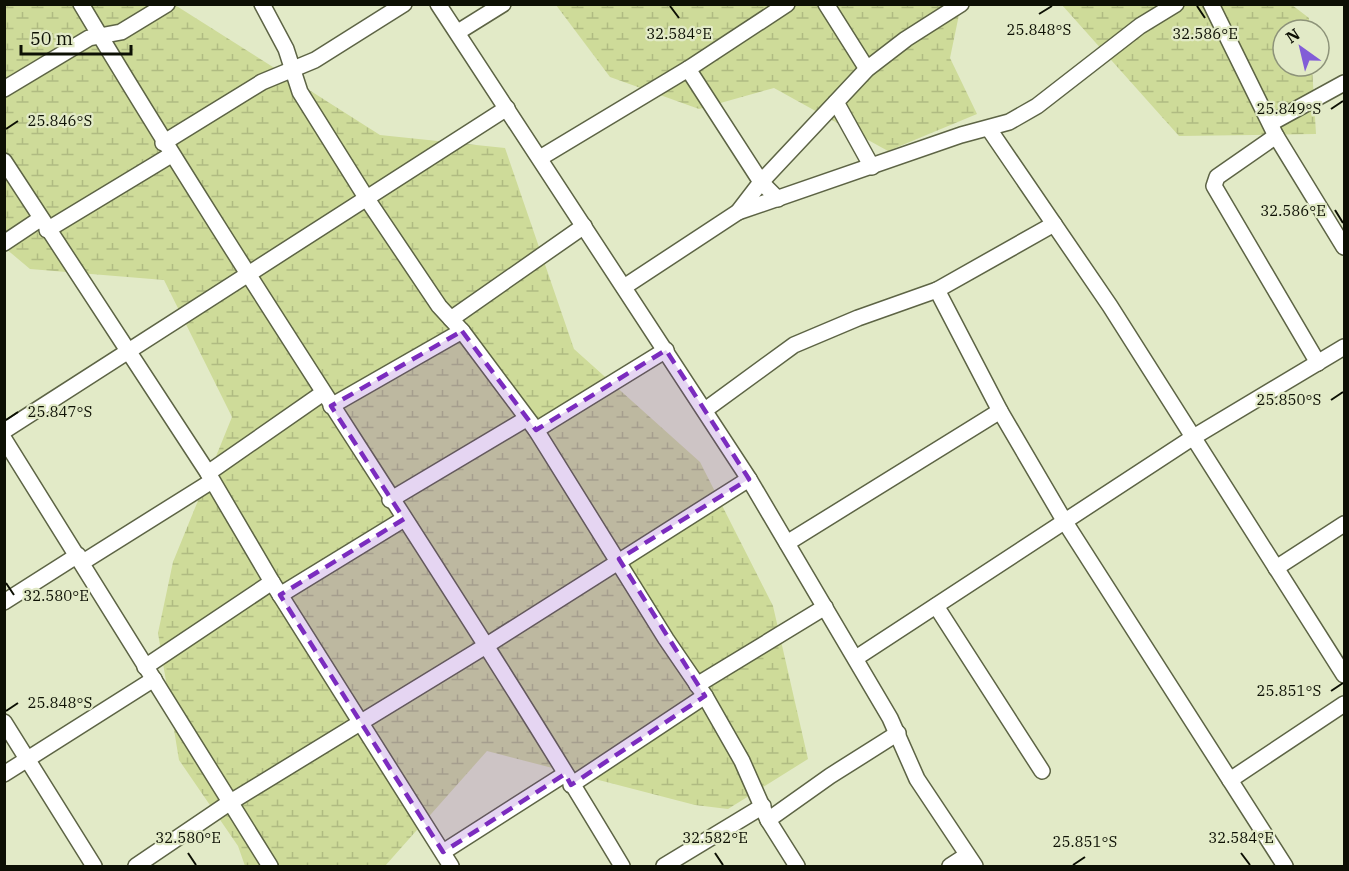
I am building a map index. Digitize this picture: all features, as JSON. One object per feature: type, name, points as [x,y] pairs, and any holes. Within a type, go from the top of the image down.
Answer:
[{"type":"street","points":[[81,4],[167,149],[404,519],[622,867]]},
{"type":"street","points":[[4,89],[89,38],[121,32],[167,4]]},
{"type":"street","points":[[262,4],[280,37],[300,92],[367,199],[439,306],[531,424],[619,559],[742,761],[765,813],[797,867]]},
{"type":"street","points":[[4,243],[44,224],[167,149],[262,82],[315,60],[404,4]]},
{"type":"street","points":[[438,4],[705,410],[856,658],[898,733],[917,779],[971,861],[950,867]]},
{"type":"street","points":[[458,32],[503,4]]},
{"type":"street","points":[[540,158],[688,69],[787,4]]},
{"type":"street","points":[[826,4],[867,69]]},
{"type":"street","points":[[738,212],[761,182],[867,69],[906,39],[961,4]]},
{"type":"street","points":[[624,287],[738,212],[961,135],[1010,122],[1037,106],[1140,26],[1176,4]]},
{"type":"street","points":[[1211,4],[1274,129],[1344,247]]},
{"type":"street","points":[[688,69],[761,182],[778,199]]},
{"type":"street","points":[[1318,363],[1214,186],[1217,177],[1274,129],[1344,83]]},
{"type":"street","points":[[836,102],[872,167]]},
{"type":"street","points":[[4,431],[507,108]]},
{"type":"street","points":[[989,129],[1110,306],[1344,675]]},
{"type":"street","points":[[4,161],[210,477],[276,589],[447,862],[825,607]]},
{"type":"street","points":[[705,410],[800,342],[937,290],[1054,224]]},
{"type":"street","points":[[4,602],[80,558],[210,477],[327,399],[456,325],[584,226]]},
{"type":"street","points":[[937,290],[1000,411],[1065,522],[1285,867]]},
{"type":"street","points":[[856,658],[1192,438],[1344,347]]},
{"type":"street","points":[[390,500],[666,350]]},
{"type":"street","points":[[787,543],[1000,411]]},
{"type":"street","points":[[4,439],[270,867]]},
{"type":"street","points":[[136,867],[229,803],[484,647],[619,559],[749,479]]},
{"type":"street","points":[[4,774],[149,673],[276,589],[404,519]]},
{"type":"street","points":[[1276,568],[1344,525]]},
{"type":"street","points":[[936,606],[1042,771]]},
{"type":"street","points":[[1230,780],[1344,704]]},
{"type":"street","points":[[4,722],[94,867]]},
{"type":"street","points":[[664,867],[830,776],[898,733]]},
{"type":"highlighted area","points":[[462,331],[536,430],[666,350],[749,479],[619,559],[705,696],[571,785],[565,774],[443,852],[280,595],[404,519],[331,406]]},
{"type":"green space","points":[[4,5],[175,5],[380,135],[505,148],[574,349],[700,462],[773,606],[808,759],[728,809],[695,805],[487,751],[385,866],[245,866],[238,846],[179,760],[158,633],[173,562],[232,417],[164,280],[30,269],[5,248]]},
{"type":"green space","points":[[556,5],[961,5],[950,58],[977,114],[888,151],[774,88],[699,109],[610,77]]},
{"type":"green space","points":[[1062,5],[1292,5],[1309,18],[1271,18],[1271,78],[1313,78],[1316,134],[1179,136]]}]
